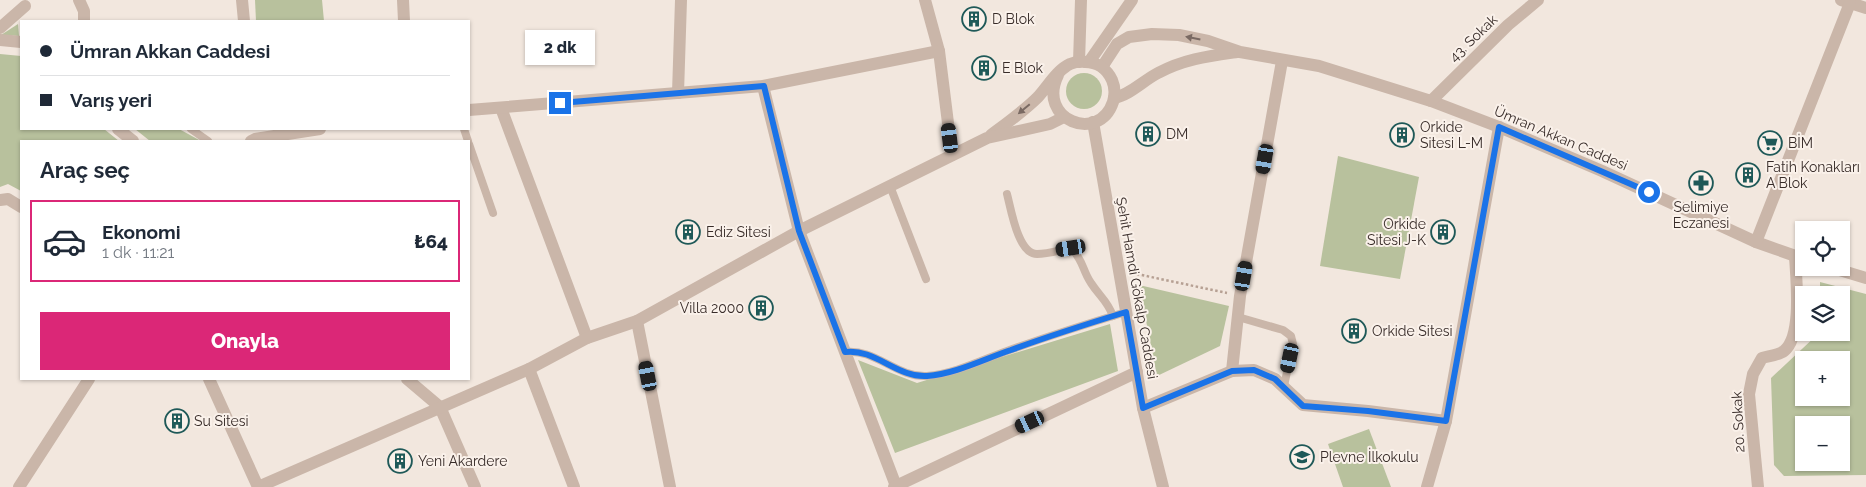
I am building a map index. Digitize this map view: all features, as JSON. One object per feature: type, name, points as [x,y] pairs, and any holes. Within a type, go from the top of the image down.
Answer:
[{"type":"street","points":[[80,0],[84,11],[84,20]]},
{"type":"street","points":[[242,0],[244,20]]},
{"type":"street","points":[[402,0],[404,20]]},
{"type":"street","points":[[678,93],[680,0]]},
{"type":"street","points":[[925,0],[940,51],[952,155]]},
{"type":"street","points":[[1081,0],[1084,62]]},
{"type":"street","points":[[1084,62],[1132,0]]},
{"type":"street","name":"43. Sokak","points":[[1431,101],[1508,25],[1538,0]]},
{"type":"street","points":[[1756,242],[1846,1],[1866,8]]},
{"type":"street","points":[[24,20],[26,3]]},
{"type":"street","points":[[0,28],[26,3]]},
{"type":"street","points":[[1102,67],[1117,44],[1129,37],[1152,34],[1208,41],[1240,52]]},
{"type":"street","points":[[0,40],[20,42]]},
{"type":"street","points":[[470,110],[764,86],[940,51]]},
{"type":"street","points":[[1114,98],[1122,97],[1148,78],[1178,63],[1240,52]]},
{"type":"street","name":"Ümran Akkan Caddesi","points":[[1240,52],[1282,61],[1319,66],[1431,101],[1499,127],[1602,171],[1756,242],[1795,255]]},
{"type":"street","points":[[1232,371],[1240,296],[1282,61]]},
{"type":"street","points":[[209,380],[258,487],[529,369],[587,338],[637,320],[799,231],[987,138],[1024,109],[1058,75],[1070,64],[1084,62],[1102,67],[1113,81],[1114,98],[1107,113],[1093,122],[1078,124],[1064,117],[1054,102],[1052,93],[1058,75]]},
{"type":"street","points":[[764,86],[799,231],[845,352],[901,485],[1137,372]]},
{"type":"street","points":[[502,108],[587,338]]},
{"type":"street","points":[[987,138],[1050,124],[1064,117]]},
{"type":"street","name":"Şehit Hamdi Gökalp Caddesi","points":[[1093,122],[1143,408],[1163,487]]},
{"type":"street","points":[[1427,487],[1446,421],[1499,127]]},
{"type":"street","points":[[120,130],[132,140]]},
{"type":"street","points":[[253,136],[310,130]]},
{"type":"street","points":[[0,200],[8,199],[20,205]]},
{"type":"street","points":[[1850,273],[1866,278]]},
{"type":"street","name":"20. Sokak","points":[[1758,487],[1749,394],[1753,374],[1762,358],[1784,350],[1794,336],[1799,276]]},
{"type":"street","points":[[637,320],[670,487]]},
{"type":"street","points":[[529,369],[574,487]]},
{"type":"street","points":[[1143,408],[1232,371],[1254,370],[1275,379],[1303,406],[1368,411],[1446,421]]},
{"type":"street","points":[[19,487],[88,380]]},
{"type":"street","points":[[408,380],[440,407],[475,487]]},
{"type":"lane","points":[[192,130],[207,140]]},
{"type":"lane","points":[[470,148],[492,213]]},
{"type":"lane","points":[[890,186],[926,279]]},
{"type":"lane","points":[[1007,194],[1018,235],[1027,250],[1035,254],[1071,248],[1080,257],[1090,282],[1100,296],[1108,303],[1113,316]]},
{"type":"lane","points":[[845,352],[864,353],[912,375],[927,376],[947,373],[1046,337],[1126,312]]},
{"type":"lane","points":[[1238,317],[1283,330],[1292,336],[1284,386]]},
{"type":"path","points":[[1119,270],[1240,296]]},
{"type":"green space","points":[[255,0],[322,0],[324,20],[256,20]]},
{"type":"green space","points":[[18,24],[19,36],[1,35]]},
{"type":"green space","points":[[0,54],[20,56],[20,130],[105,130],[118,140],[20,140],[20,190],[8,184],[0,187]]},
{"type":"green space","points":[[1084,73],[1091,74],[1097,78],[1101,84],[1101,98],[1097,104],[1091,108],[1084,109],[1077,108],[1071,104],[1067,98],[1066,91],[1067,84],[1071,78],[1077,74]]},
{"type":"green space","points":[[136,130],[181,130],[199,140],[149,140]]},
{"type":"green space","points":[[1338,156],[1419,177],[1400,279],[1320,266]]},
{"type":"green space","points":[[1820,282],[1835,286],[1820,286]]},
{"type":"green space","points":[[1139,285],[1229,306],[1220,346],[1157,376]]},
{"type":"green space","points":[[1850,290],[1866,294],[1866,475],[1784,476],[1774,465],[1771,378],[1795,356],[1795,406],[1850,406],[1850,351],[1800,351],[1810,341],[1850,341]]},
{"type":"green space","points":[[1110,324],[1118,371],[895,453],[858,360],[917,383]]},
{"type":"green space","points":[[1369,429],[1391,487],[1343,487],[1328,444]]},
{"type":"place","name":"D Blok","points":[[974,19]]},
{"type":"place","name":"E Blok","points":[[984,68]]},
{"type":"place","name":"DM","points":[[1148,134]]},
{"type":"place","name":"Orkide Sitesi L-M","points":[[1402,135]]},
{"type":"place","name":"BİM","points":[[1770,143]]},
{"type":"place","name":"Fatih Konakları A Blok","points":[[1748,175]]},
{"type":"place","name":"Selimiye Eczanesi","points":[[1701,183]]},
{"type":"place","name":"Ediz Sitesi","points":[[688,232]]},
{"type":"place","name":"Orkide Sitesi J-K","points":[[1443,232]]},
{"type":"place","name":"Villa 2000","points":[[761,308]]},
{"type":"place","name":"Orkide Sitesi","points":[[1354,331]]},
{"type":"place","name":"Su Sitesi","points":[[177,421]]},
{"type":"place","name":"Plevne İlkokulu","points":[[1302,457]]},
{"type":"place","name":"Yeni Akardere","points":[[400,461]]},
{"type":"route","points":[[560,103],[764,86],[799,231],[845,352],[864,353],[912,375],[927,376],[947,373],[1046,337],[1126,312],[1143,408],[1232,371],[1254,370],[1275,379],[1303,406],[1368,411],[1446,421],[1499,127],[1649,192]]}]
